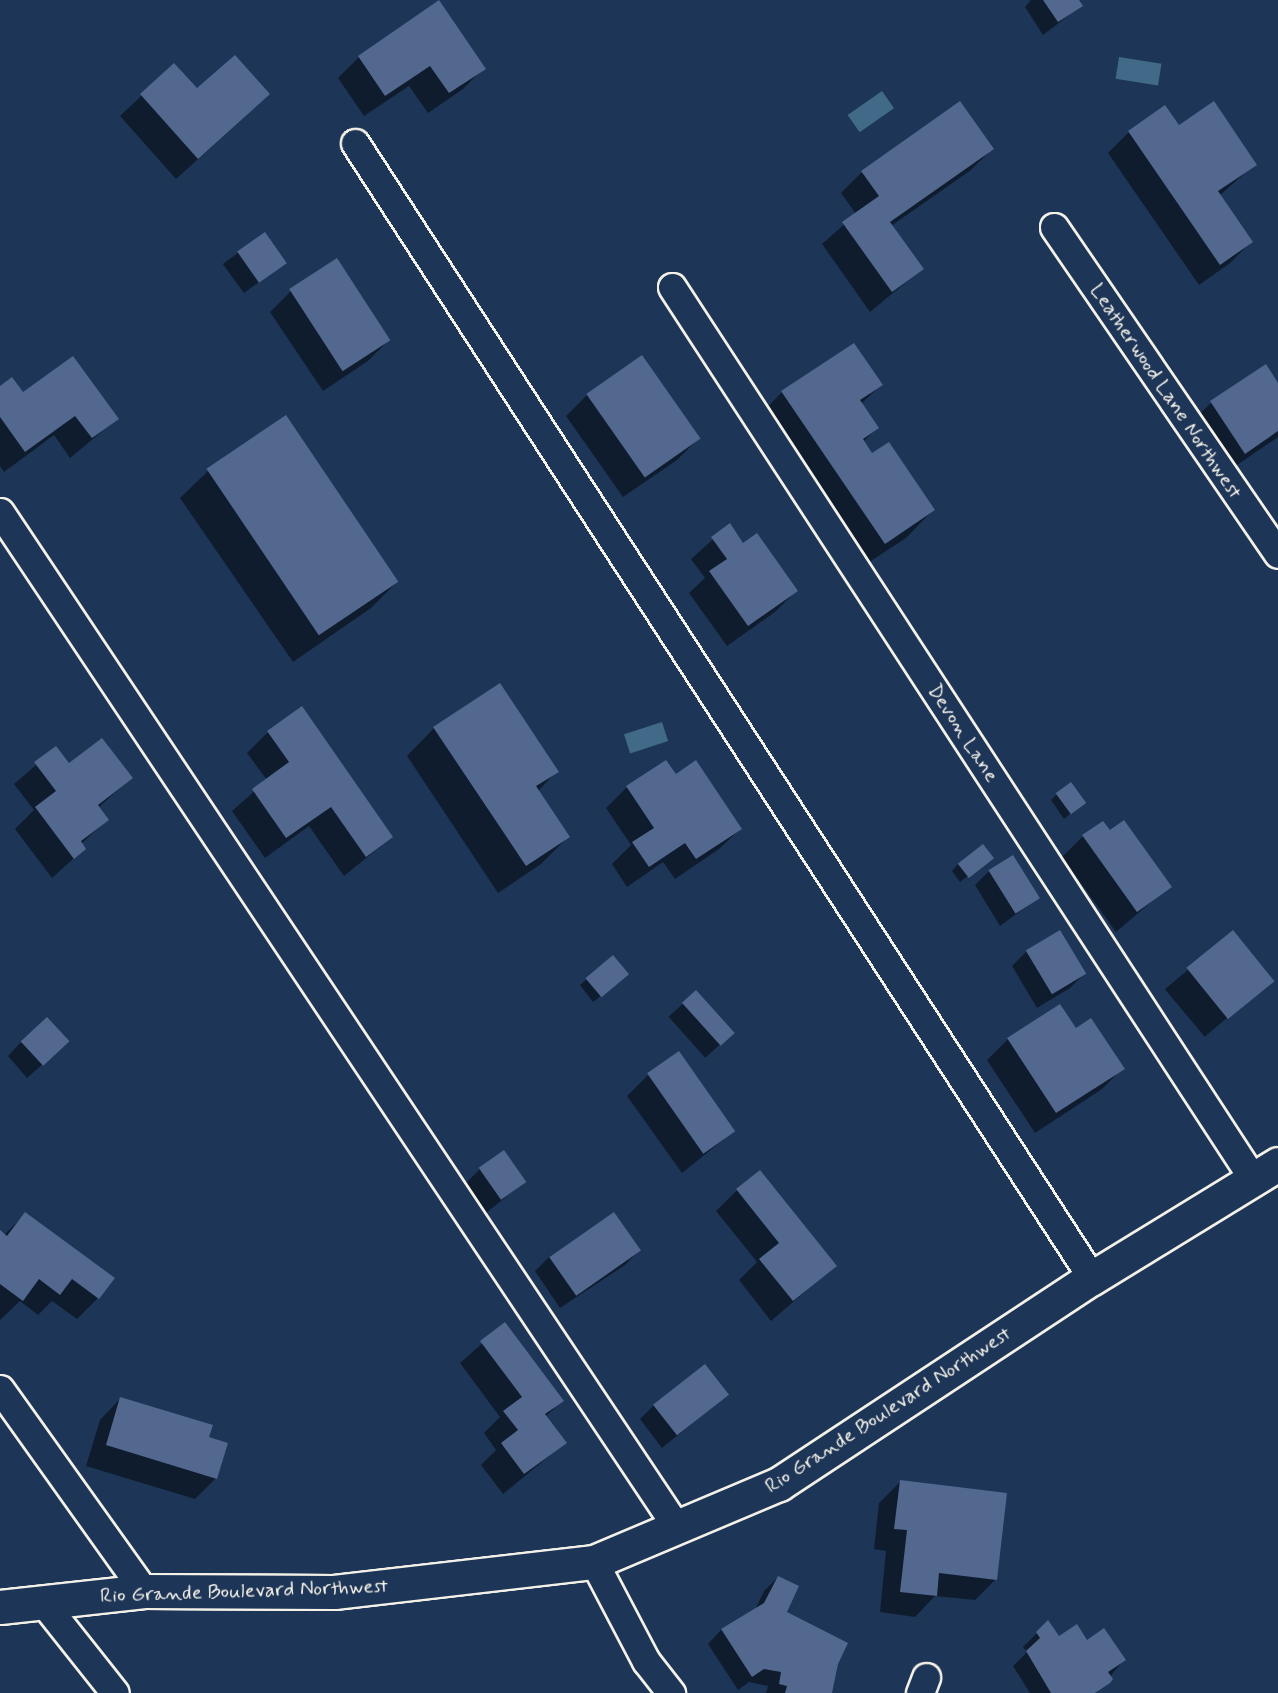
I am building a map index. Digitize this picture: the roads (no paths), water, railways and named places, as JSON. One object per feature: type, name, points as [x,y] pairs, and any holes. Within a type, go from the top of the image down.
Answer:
[{"type":"street","points":[[355,143],[1092,1278]]},
{"type":"street","name":"Leatherwood Lane Northwest","points":[[1054,227],[1278,554]]},
{"type":"street","name":"Devon Lane","points":[[672,287],[1266,1172]]},
{"type":"street","points":[[0,512],[678,1529]]},
{"type":"street","name":"Rio Grande Boulevard Northwest","points":[[0,1607],[42,1600],[144,1591],[334,1592],[594,1562],[678,1529],[779,1484],[1092,1278],[1266,1172]]},
{"type":"street","points":[[0,1389],[144,1591]]},
{"type":"street","points":[[594,1562],[646,1660],[671,1693]]},
{"type":"street","points":[[42,1600],[115,1693]]},
{"type":"water","points":[[1119,57],[1161,64],[1158,85],[1116,79]]},
{"type":"water","points":[[882,91],[894,108],[860,132],[848,115]]},
{"type":"water","points":[[662,722],[668,741],[630,753],[624,734]]}]
